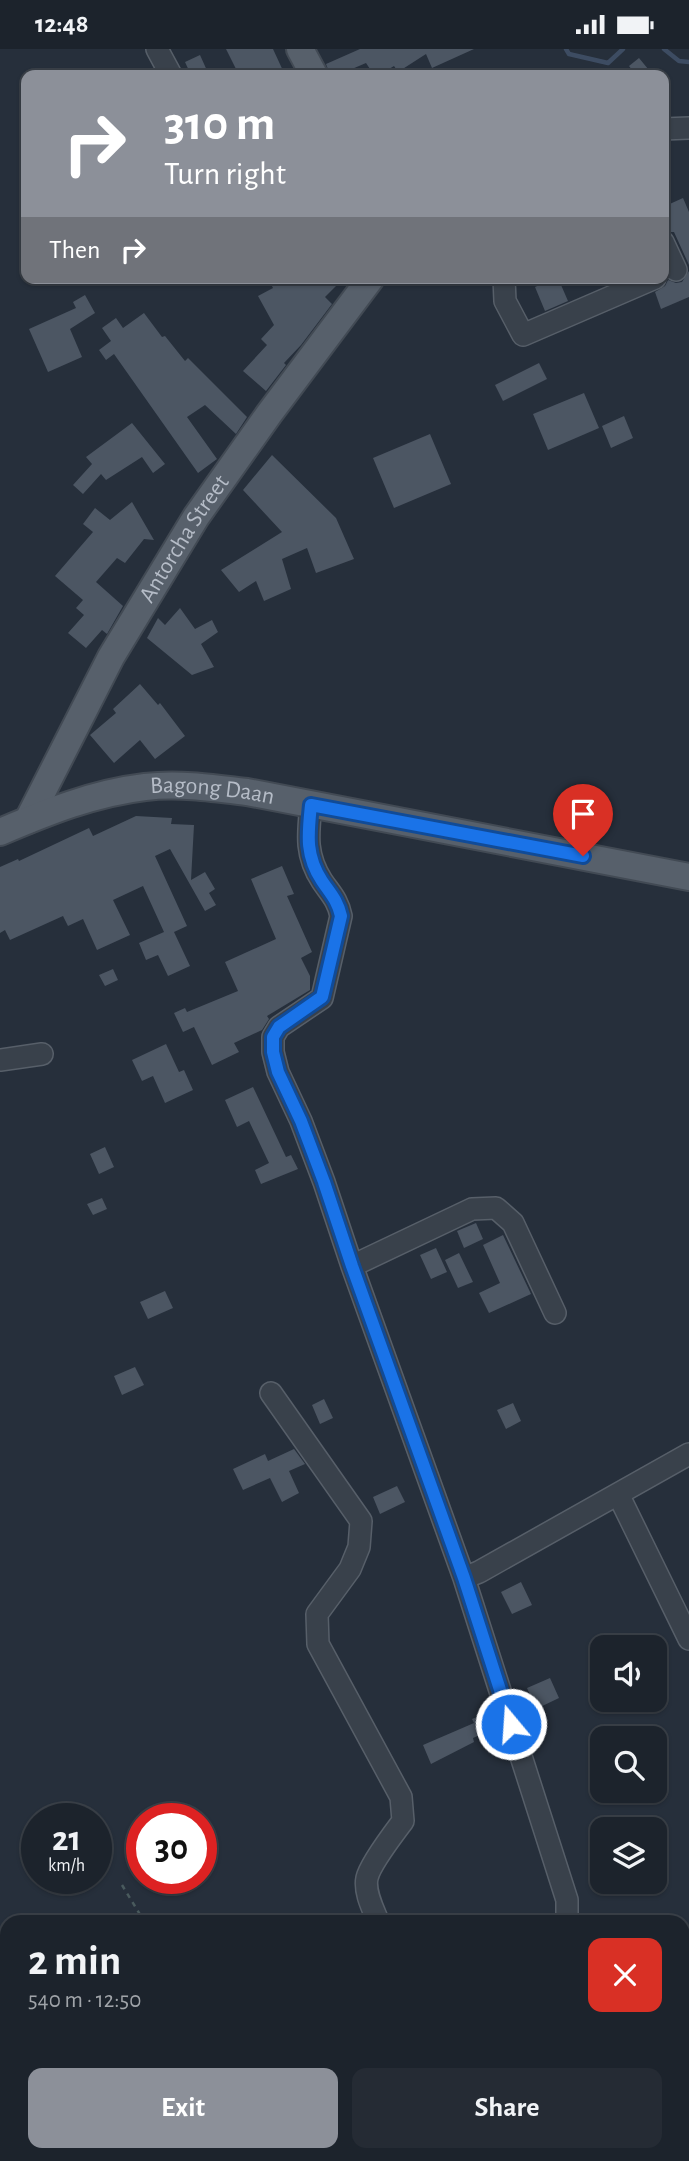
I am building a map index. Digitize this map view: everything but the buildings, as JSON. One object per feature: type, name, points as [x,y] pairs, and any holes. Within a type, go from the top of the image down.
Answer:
[{"type":"main road","points":[[300,49],[311,70]]},
{"type":"main road","name":"Antorcha Street","points":[[28,820],[111,657],[196,517],[366,284]]},
{"type":"main road","name":"Bagong Daan","points":[[0,832],[83,799],[146,787],[187,786],[247,792],[689,877]]},
{"type":"street","points":[[158,49],[168,70]]},
{"type":"street","points":[[669,129],[689,128]]},
{"type":"street","points":[[504,284],[505,301],[523,335],[615,286]]},
{"type":"street","points":[[311,805],[308,850],[322,881],[339,906],[341,916],[322,997],[279,1027],[273,1037],[273,1052],[278,1072],[301,1121],[324,1182],[464,1578],[567,1900],[567,1915]]},
{"type":"street","points":[[0,1060],[42,1054]]},
{"type":"street","points":[[352,1266],[472,1209],[496,1209],[513,1223],[555,1313]]},
{"type":"street","points":[[271,1393],[361,1521],[359,1547],[350,1569],[317,1614],[318,1644],[401,1797],[403,1821],[367,1878],[370,1904],[375,1915]]},
{"type":"street","points":[[464,1578],[689,1454]]},
{"type":"street","points":[[618,1494],[689,1639]]},
{"type":"path","points":[[122,1885],[140,1915]]},
{"type":"waterway","points":[[566,49],[569,54],[608,63],[623,49]]},
{"type":"waterway","points":[[664,49],[679,61],[689,62]]},
{"type":"route","points":[[511,1724],[464,1578],[324,1182],[301,1121],[278,1072],[273,1052],[273,1037],[279,1027],[322,997],[341,916],[339,906],[322,881],[308,850],[311,805],[583,856]]}]
